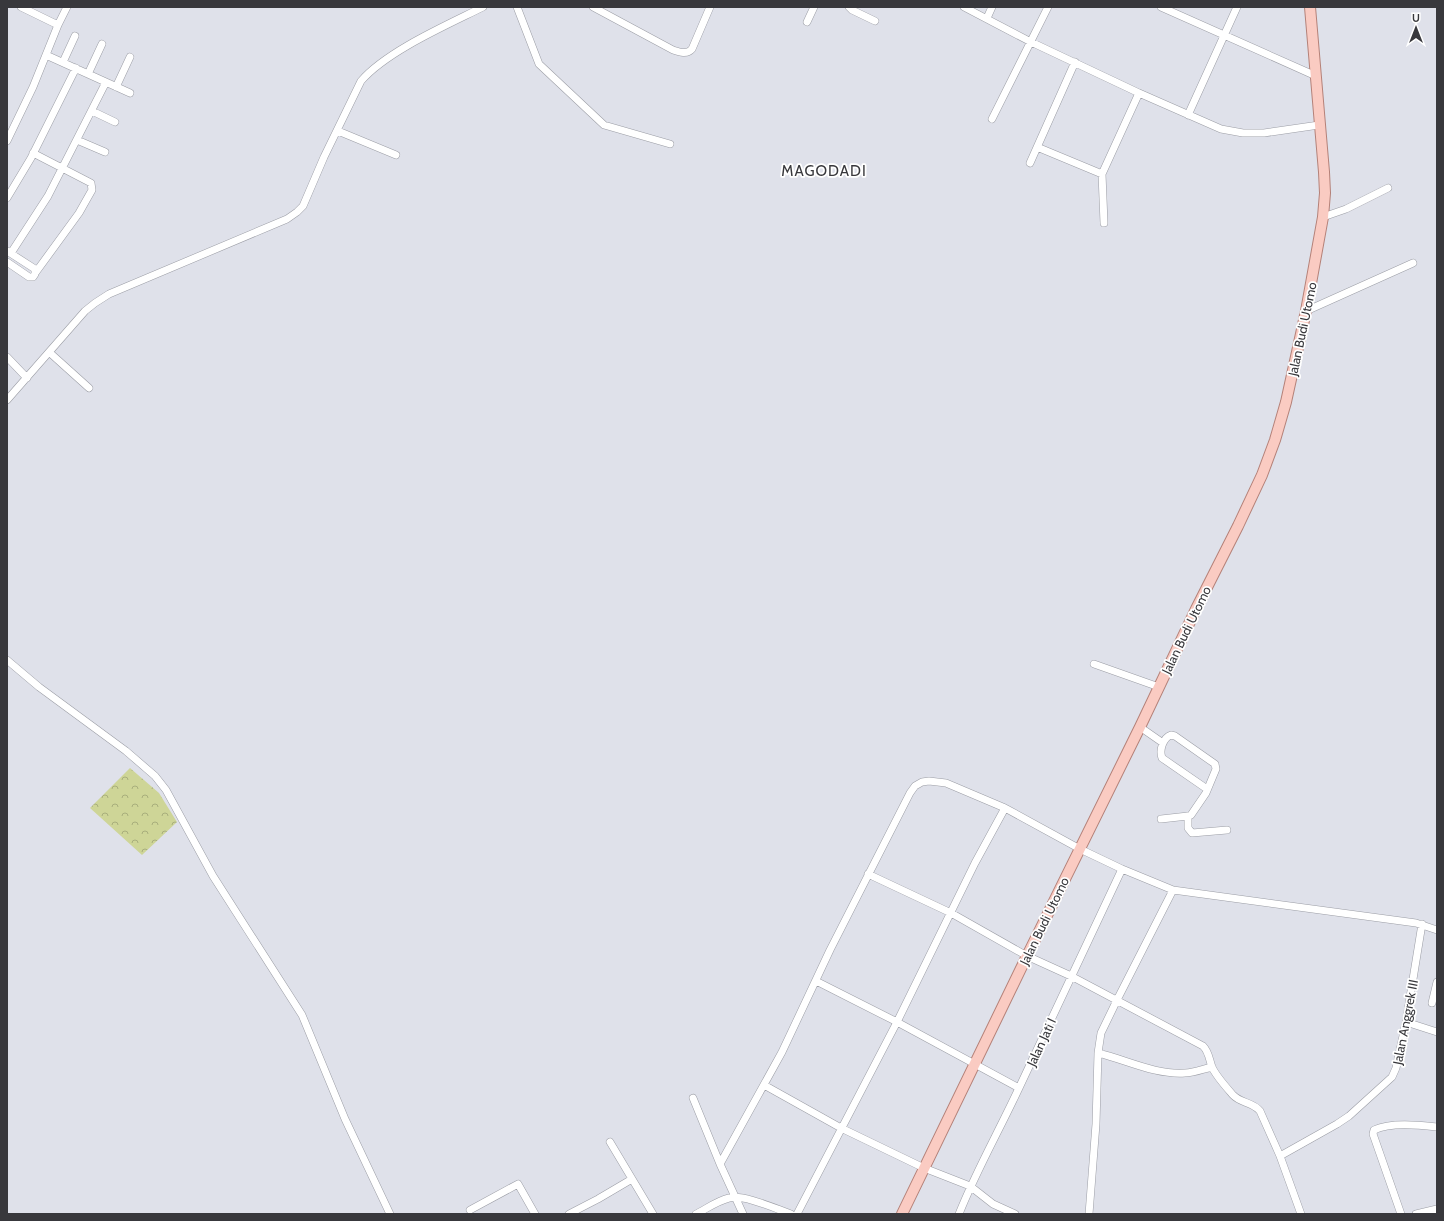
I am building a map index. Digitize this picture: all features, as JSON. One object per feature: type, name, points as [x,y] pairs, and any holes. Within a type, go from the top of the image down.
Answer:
[{"type":"main road","name":"Jalan Budi Utomo","points":[[902,1214],[975,1065],[1026,956],[1238,526],[1275,440],[1286,402],[1306,311],[1324,217],[1325,194],[1310,7]]},
{"type":"street","points":[[21,7],[58,25]]},
{"type":"street","points":[[7,140],[33,87],[58,25],[67,7]]},
{"type":"street","points":[[7,400],[85,311],[95,303],[109,294],[286,219],[297,212],[303,206],[327,151],[361,81],[367,74],[406,48],[483,7]]},
{"type":"street","points":[[517,7],[539,64],[604,125],[670,144]]},
{"type":"street","points":[[593,7],[673,50],[685,53],[692,49],[710,7]]},
{"type":"street","points":[[807,22],[814,7]]},
{"type":"street","points":[[849,7],[852,10],[875,21]]},
{"type":"street","points":[[964,7],[1031,42],[1221,129],[1243,133],[1264,133],[1319,125]]},
{"type":"street","points":[[987,18],[992,7]]},
{"type":"street","points":[[992,119],[1048,7]]},
{"type":"street","points":[[1161,7],[1316,76]]},
{"type":"street","points":[[1188,115],[1236,7]]},
{"type":"street","points":[[63,62],[74,36]]},
{"type":"street","points":[[88,74],[102,44]]},
{"type":"street","points":[[46,55],[130,93]]},
{"type":"street","points":[[116,87],[130,57]]},
{"type":"street","points":[[1030,163],[1076,62]]},
{"type":"street","points":[[7,198],[33,153],[76,68]]},
{"type":"street","points":[[36,272],[34,268],[9,252],[48,196],[106,82]]},
{"type":"street","points":[[1104,223],[1102,174],[1140,93]]},
{"type":"street","points":[[92,111],[116,122]]},
{"type":"street","points":[[338,131],[396,155]]},
{"type":"street","points":[[77,140],[104,152]]},
{"type":"street","points":[[1037,147],[1102,174]]},
{"type":"street","points":[[7,262],[29,277],[33,277],[79,213],[92,189],[91,184],[33,153]]},
{"type":"street","points":[[1324,217],[1388,188]]},
{"type":"street","points":[[1306,311],[1413,263]]},
{"type":"street","points":[[49,352],[89,388]]},
{"type":"street","points":[[7,357],[27,378]]},
{"type":"street","points":[[7,660],[39,687],[126,751],[154,776],[166,790],[212,876],[302,1015],[346,1119],[390,1214]]},
{"type":"street","points":[[1094,664],[1159,687]]},
{"type":"street","points":[[1140,727],[1163,743]]},
{"type":"street","points":[[1161,819],[1188,816],[1193,813],[1207,789],[1216,769],[1215,764],[1175,736],[1168,736],[1163,743],[1160,754],[1162,758],[1207,789]]},
{"type":"street","points":[[720,1164],[782,1052],[868,874],[910,793],[915,786],[922,782],[930,781],[946,783],[1005,808],[1080,849],[1122,869],[1173,890],[1422,924],[1437,930]]},
{"type":"street","points":[[797,1214],[897,1022],[975,864],[1005,808]]},
{"type":"street","points":[[1188,816],[1188,828],[1192,833],[1227,830]]},
{"type":"street","name":"Jalan Jati I","points":[[959,1214],[970,1186],[1019,1088],[1122,869]]},
{"type":"street","points":[[868,874],[951,913],[1026,956],[1071,976],[1203,1046],[1207,1051],[1212,1067],[1234,1095],[1241,1101],[1254,1106],[1260,1111],[1280,1156],[1302,1214]]},
{"type":"street","points":[[1089,1214],[1096,1124],[1098,1053],[1102,1033],[1117,1000],[1173,890]]},
{"type":"street","name":"Jalan Anggrek III","points":[[1280,1156],[1349,1116],[1392,1078],[1396,1068],[1406,1022],[1422,924]]},
{"type":"street","points":[[816,981],[897,1022],[1019,1088]]},
{"type":"street","points":[[1432,1003],[1437,982]]},
{"type":"street","points":[[1406,1022],[1437,1032]]},
{"type":"street","points":[[1098,1053],[1159,1072],[1184,1074],[1212,1067]]},
{"type":"street","points":[[764,1086],[841,1128],[924,1168],[970,1186],[993,1204],[1015,1214]]},
{"type":"street","points":[[693,1098],[734,1197],[743,1214]]},
{"type":"street","points":[[1401,1214],[1373,1134],[1374,1130],[1379,1127],[1395,1125],[1437,1127]]},
{"type":"street","points":[[610,1142],[653,1214]]},
{"type":"street","points":[[569,1214],[598,1199],[632,1178]]},
{"type":"street","points":[[470,1210],[515,1184],[518,1184],[535,1214]]},
{"type":"street","points":[[696,1214],[723,1200],[734,1197],[746,1199],[792,1214]]},
{"type":"street","points":[[1416,1214],[1437,1209]]},
{"type":"green space","points":[[130,768],[159,793],[177,822],[142,855],[90,808]]},
{"type":"district","name":"MAGODADI","points":[[824,171]]}]
